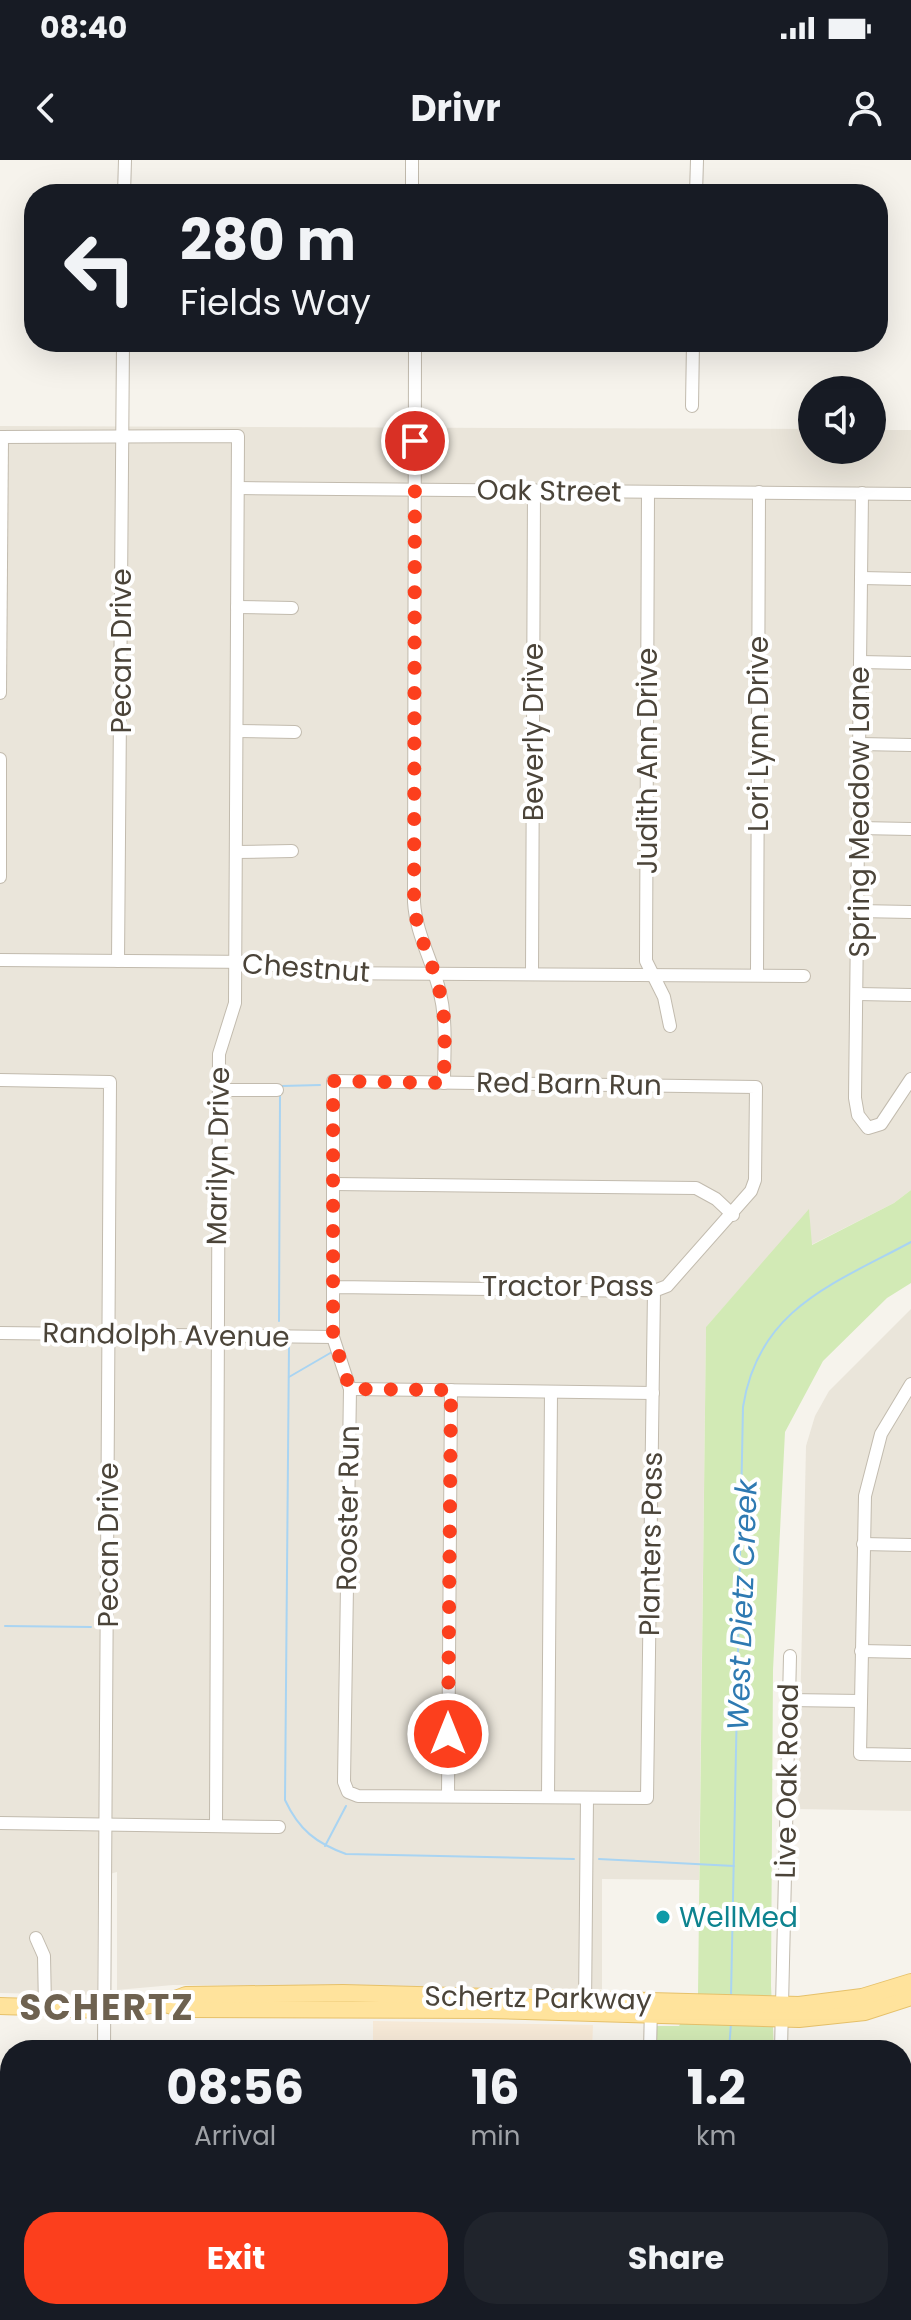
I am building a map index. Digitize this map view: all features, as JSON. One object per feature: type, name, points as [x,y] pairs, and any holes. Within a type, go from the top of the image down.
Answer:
[{"type":"main road","name":"Schertz Parkway","points":[[782,2011],[829,2003],[911,1982]]},
{"type":"main road","name":"Schertz Parkway","points":[[0,2006],[105,2008],[165,2004],[184,2009],[212,2002],[343,2001],[782,2011],[830,2018],[911,1997]]},
{"type":"street","points":[[124,184],[125,160]]},
{"type":"street","points":[[412,160],[412,184]]},
{"type":"street","points":[[696,184],[697,160]]},
{"type":"street","name":"Pecan Drive","points":[[118,961],[123,352]]},
{"type":"street","points":[[415,352],[414,902],[417,931],[433,973],[444,1018],[444,1083]]},
{"type":"street","points":[[692,406],[693,352]]},
{"type":"street","points":[[0,693],[1,437],[238,436],[238,488]]},
{"type":"street","name":"Oak Street","points":[[238,488],[911,494]]},
{"type":"street","name":"Marilyn Drive","points":[[216,1826],[219,1054],[235,1003],[238,488]]},
{"type":"street","name":"Beverly Drive","points":[[532,973],[534,490]]},
{"type":"street","name":"Judith Ann Drive","points":[[648,492],[646,961],[664,997],[670,1026]]},
{"type":"street","name":"Lori Lynn Drive","points":[[757,975],[759,492]]},
{"type":"street","name":"Spring Meadow Lane","points":[[862,493],[855,1098],[858,1115],[868,1128],[881,1124],[911,1079]]},
{"type":"street","points":[[861,578],[911,579]]},
{"type":"street","points":[[237,607],[292,608]]},
{"type":"street","points":[[860,662],[911,663]]},
{"type":"street","points":[[237,731],[295,732]]},
{"type":"street","points":[[860,744],[911,745]]},
{"type":"street","points":[[0,759],[0,877]]},
{"type":"street","points":[[859,828],[911,829]]},
{"type":"street","points":[[236,852],[292,851]]},
{"type":"street","points":[[858,911],[911,912]]},
{"type":"street","name":"Chestnut","points":[[0,960],[268,963],[314,973],[804,976]]},
{"type":"street","points":[[858,994],[911,995]]},
{"type":"street","name":"Pecan Drive","points":[[0,1080],[110,1082],[104,2040]]},
{"type":"street","name":"Red Barn Run","points":[[333,1081],[756,1087]]},
{"type":"street","name":"Rooster Run","points":[[333,1081],[333,1337],[350,1389],[344,1782],[348,1792],[358,1796],[448,1796]]},
{"type":"street","name":"Tractor Pass","points":[[334,1287],[654,1291],[677,1277],[746,1200],[755,1180],[756,1087]]},
{"type":"street","points":[[219,1090],[277,1090]]},
{"type":"street","points":[[333,1184],[696,1188],[716,1199],[733,1215]]},
{"type":"street","name":"Planters Pass","points":[[587,1798],[647,1798],[654,1291]]},
{"type":"street","name":"Randolph Avenue","points":[[0,1333],[333,1337]]},
{"type":"street","points":[[911,1384],[891,1415],[874,1454],[865,1496],[860,1754],[911,1755]]},
{"type":"street","points":[[350,1389],[653,1393]]},
{"type":"street","points":[[451,1390],[448,1796],[587,1798],[584,2006]]},
{"type":"street","points":[[548,1797],[551,1392]]},
{"type":"street","points":[[863,1544],[911,1545]]},
{"type":"street","points":[[861,1651],[911,1652]]},
{"type":"street","name":"Live Oak Road","points":[[781,2040],[790,1656]]},
{"type":"street","points":[[789,1700],[861,1701]]},
{"type":"street","points":[[0,1823],[279,1827]]},
{"type":"street","points":[[36,1938],[44,1956],[45,2007]]},
{"type":"street","points":[[650,2040],[651,2008]]},
{"type":"shaded area","points":[[0,426],[798,429],[798,464],[886,464],[886,430],[911,430],[911,1190],[894,1203],[811,1245],[809,1211],[706,1327],[699,1880],[602,1879],[602,1989],[173,1985],[117,1990],[117,1872],[98,1877],[97,1995],[0,1993]]},
{"type":"shaded area","points":[[911,1309],[911,1811],[798,1809],[806,1446],[815,1416],[829,1391]]},
{"type":"shaded area","points":[[373,2021],[593,2025],[592,2040],[373,2040]]},
{"type":"green space","points":[[911,1190],[911,1283],[887,1298],[823,1361],[785,1432],[773,1670],[771,1986],[774,2040],[657,2040],[657,2026],[679,2026],[698,1994],[706,1327],[809,1209],[812,1245],[894,1203]]},
{"type":"waterway","points":[[282,1086],[320,1085]]},
{"type":"waterway","points":[[279,1321],[280,1096]]},
{"type":"waterway","name":"West Dietz Creek","points":[[731,1997],[743,1407],[751,1373],[782,1323],[803,1304],[911,1242]]},
{"type":"waterway","points":[[289,1344],[285,1800],[290,1810],[310,1834],[346,1854],[574,1859]]},
{"type":"waterway","points":[[289,1377],[332,1352]]},
{"type":"waterway","points":[[5,1626],[91,1627]]},
{"type":"waterway","points":[[325,1846],[346,1806]]},
{"type":"waterway","points":[[599,1859],[734,1866]]},
{"type":"waterway","name":"West Dietz Creek","points":[[730,2040],[731,2023]]},
{"type":"place","name":"WellMed","points":[[663,1917]]},
{"type":"district","name":"SCHERTZ","points":[[107,2007]]},
{"type":"route","points":[[415,441],[414,902],[415,923],[440,991],[444,1018],[444,1083],[333,1081],[333,1337],[350,1389],[451,1390],[448,1734]]}]
